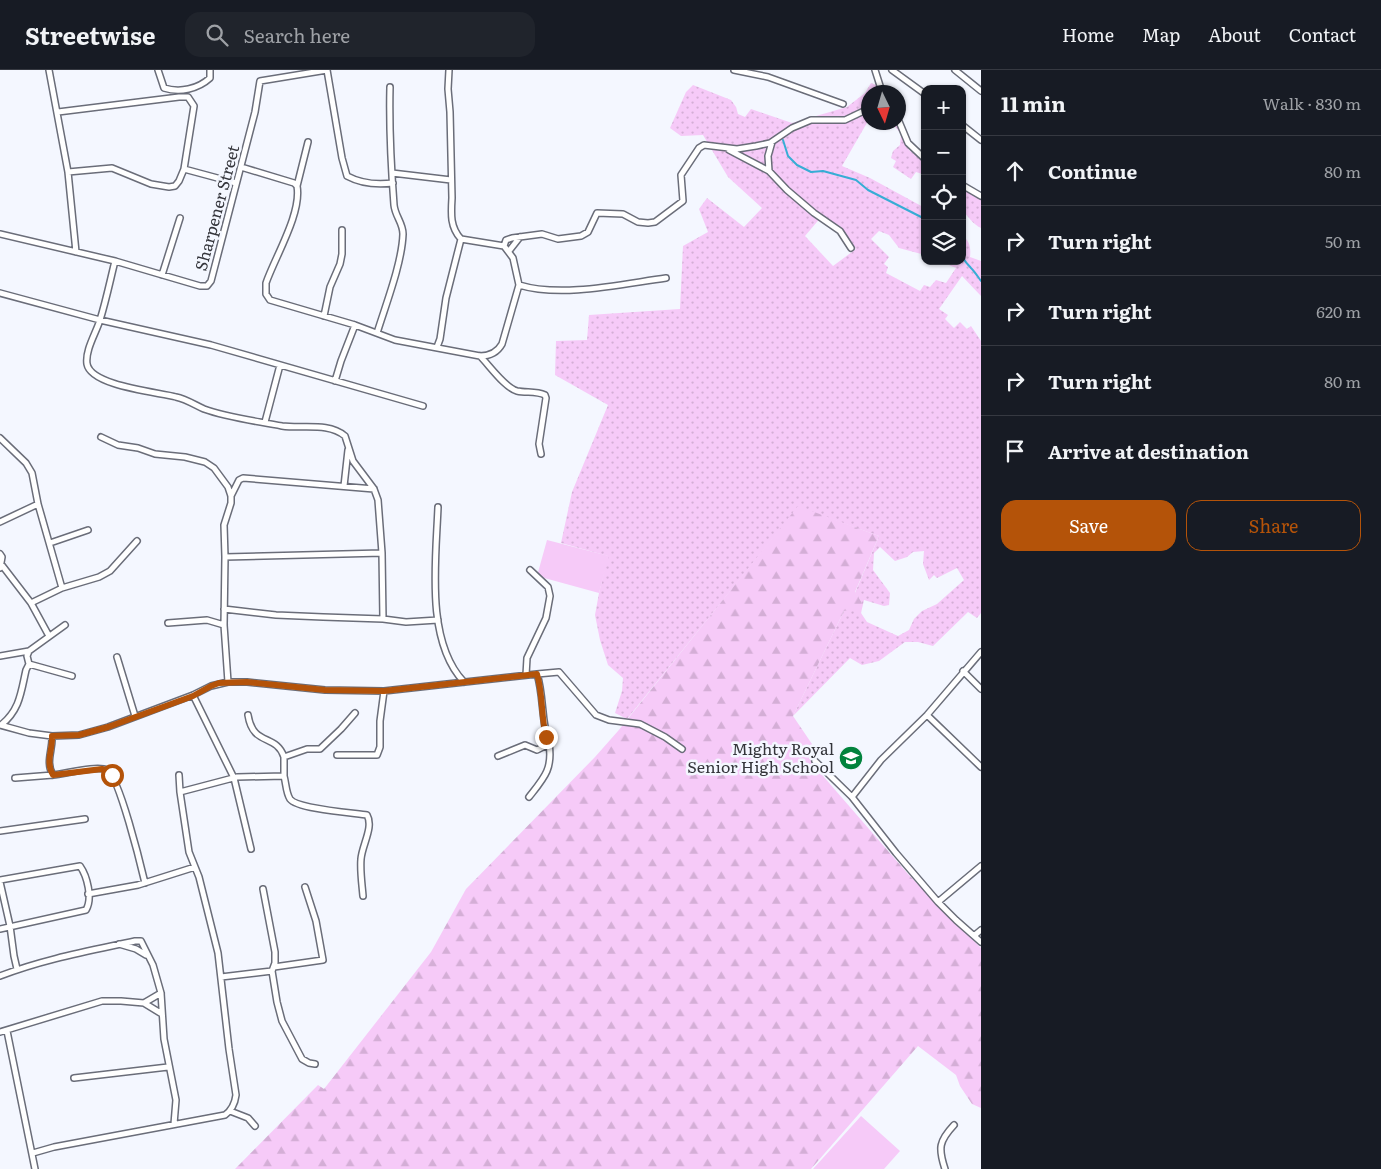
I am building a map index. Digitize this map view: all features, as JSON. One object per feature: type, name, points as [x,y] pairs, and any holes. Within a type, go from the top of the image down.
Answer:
[{"type":"street","points":[[49,70],[68,172],[76,252]]},
{"type":"street","points":[[158,70],[164,88],[177,90],[195,88],[205,83],[210,78],[210,70]]},
{"type":"street","points":[[327,70],[342,158],[347,176],[356,181],[376,185],[393,183]]},
{"type":"street","name":"Sharpener Street","points":[[0,234],[115,261],[200,286],[206,286],[211,282],[255,112],[260,81],[327,70]]},
{"type":"street","points":[[308,142],[297,186],[294,214],[266,283],[266,294],[270,300],[355,325],[395,340],[480,356],[493,354],[499,349],[510,320],[519,285],[513,258],[504,246],[461,239],[452,227],[449,70]]},
{"type":"street","points":[[734,70],[768,77],[843,104]]},
{"type":"street","points":[[768,77],[770,70]]},
{"type":"street","points":[[875,70],[880,85]]},
{"type":"street","points":[[892,70],[921,91]]},
{"type":"street","points":[[955,70],[981,91]]},
{"type":"street","points":[[377,333],[400,256],[403,236],[403,227],[394,208],[390,87]]},
{"type":"street","points":[[58,112],[179,97],[188,97],[194,106],[184,169],[180,181],[175,186],[151,184],[112,168],[68,172]]},
{"type":"street","points":[[504,246],[506,240],[542,234],[558,239],[581,236],[588,232],[597,213],[623,214],[638,222],[655,222],[683,201],[681,175],[699,148],[704,145],[744,148],[773,141],[792,128],[811,120],[845,120],[861,114]]},
{"type":"street","points":[[966,128],[981,140]]},
{"type":"street","points":[[902,130],[908,143],[921,154]]},
{"type":"street","points":[[769,171],[768,156],[773,141]]},
{"type":"street","points":[[726,148],[769,171],[787,190],[814,213],[840,231],[851,248]]},
{"type":"street","points":[[241,167],[294,183],[297,186]]},
{"type":"street","points":[[184,169],[236,183]]},
{"type":"street","points":[[392,173],[451,180]]},
{"type":"street","points":[[966,187],[981,196]]},
{"type":"street","points":[[162,275],[180,218]]},
{"type":"street","points":[[324,316],[330,287],[340,264],[342,230]]},
{"type":"street","points":[[509,251],[521,237]]},
{"type":"street","points":[[437,347],[440,339],[446,298],[461,239]]},
{"type":"street","points":[[115,261],[100,320],[90,347],[87,363],[92,373],[110,382],[178,397],[205,409],[239,418],[284,426],[320,427],[334,430],[345,436],[348,441],[344,486]]},
{"type":"street","points":[[519,285],[574,290],[666,278]]},
{"type":"street","points":[[0,293],[100,320],[211,345],[424,406]]},
{"type":"street","points":[[335,381],[355,325]]},
{"type":"street","points":[[480,356],[509,387],[518,391],[545,395],[539,444],[541,454]]},
{"type":"street","points":[[265,422],[280,365]]},
{"type":"street","points":[[101,437],[118,445],[138,448],[155,454],[185,457],[205,462],[214,468],[228,487],[231,503],[224,525],[224,625],[228,682]]},
{"type":"street","points":[[0,438],[29,467],[62,588]]},
{"type":"street","points":[[348,450],[353,461],[374,489],[378,500],[382,553],[383,619]]},
{"type":"street","points":[[231,496],[236,484],[243,478],[374,489]]},
{"type":"street","points":[[0,522],[38,504]]},
{"type":"street","points":[[438,507],[435,578],[438,632],[446,656],[458,676],[464,682]]},
{"type":"street","points":[[50,543],[88,530]]},
{"type":"street","points":[[32,603],[62,588],[99,577],[110,571],[137,541]]},
{"type":"street","points":[[225,557],[382,553]]},
{"type":"street","points":[[0,554],[2,557],[1,566],[32,603],[49,636]]},
{"type":"street","points":[[526,674],[527,658],[546,618],[550,596],[548,587],[530,570]]},
{"type":"street","points":[[214,621],[224,612],[383,619],[406,622],[438,620]]},
{"type":"street","points":[[168,624],[214,621],[224,625]]},
{"type":"street","points":[[0,656],[28,651],[65,625]]},
{"type":"street","points":[[0,725],[9,719],[16,710],[29,664],[28,651]]},
{"type":"street","points":[[852,797],[882,760],[927,715],[981,652]]},
{"type":"street","points":[[118,657],[135,716]]},
{"type":"street","points":[[29,664],[72,676]]},
{"type":"street","points":[[963,671],[981,689]]},
{"type":"street","points":[[0,725],[29,733],[52,736],[86,733],[108,727],[193,696],[211,686],[228,682],[325,690],[384,691],[526,674],[559,672],[596,715],[609,720],[640,724],[665,737],[682,749]]},
{"type":"street","points":[[529,797],[550,766],[549,744],[544,728],[540,682],[537,674]]},
{"type":"street","points":[[337,756],[377,755],[380,747],[380,722],[384,691]]},
{"type":"street","points":[[193,696],[234,778],[251,849]]},
{"type":"street","points":[[284,757],[307,749],[320,749],[342,729],[355,713]]},
{"type":"street","points":[[927,715],[981,767]]},
{"type":"street","points":[[248,716],[253,732],[257,736],[278,745],[284,757],[284,776],[292,802],[314,808],[367,815],[369,826],[361,858],[363,896]]},
{"type":"street","points":[[52,736],[49,758],[50,770],[53,775]]},
{"type":"street","points":[[498,756],[525,745],[537,750],[549,744]]},
{"type":"street","points":[[815,761],[852,797],[938,902],[981,942]]},
{"type":"street","points":[[15,778],[96,769],[107,769],[110,771],[120,792],[145,883]]},
{"type":"street","points":[[33,1153],[54,1147],[225,1115],[230,1111],[236,1095],[218,953],[212,923],[190,852],[179,775]]},
{"type":"street","points":[[180,792],[234,778],[284,776]]},
{"type":"street","points":[[0,832],[85,819]]},
{"type":"street","points":[[0,929],[10,926],[86,910],[88,894],[84,872],[80,866],[0,882],[10,926],[17,969]]},
{"type":"street","points":[[938,902],[981,866]]},
{"type":"street","points":[[88,894],[145,883],[195,867]]},
{"type":"street","points":[[221,977],[323,960],[316,921],[305,887]]},
{"type":"street","points":[[263,889],[275,952],[273,969],[277,1002],[289,1036],[302,1059],[315,1064]]},
{"type":"street","points":[[975,936],[981,930]]},
{"type":"street","points":[[0,976],[17,969],[86,950],[135,940],[141,942],[150,958],[162,993],[162,1014],[168,1066],[176,1100],[174,1124]]},
{"type":"street","points":[[144,1003],[162,993]]},
{"type":"street","points":[[0,1032],[102,1002],[144,1003],[162,1014]]},
{"type":"street","points":[[7,1031],[35,1169]]},
{"type":"street","points":[[74,1078],[168,1066]]},
{"type":"street","points":[[230,1111],[248,1118],[255,1126]]},
{"type":"street","points":[[945,1169],[941,1154],[941,1144],[943,1136],[954,1125]]},
{"type":"green space","points":[[693,85],[731,100],[738,114],[745,117],[751,109],[792,123],[847,107],[861,96],[861,130],[863,130],[842,166],[870,178],[921,206],[921,254],[899,248],[889,235],[879,231],[871,239],[889,257],[884,264],[888,267],[886,273],[920,291],[924,285],[930,287],[936,280],[946,283],[956,268],[949,265],[966,265],[966,239],[969,245],[970,257],[981,261],[981,296],[962,276],[939,309],[948,315],[945,319],[954,328],[960,322],[967,329],[971,326],[981,341],[981,613],[977,618],[968,612],[933,646],[918,642],[905,642],[879,661],[862,665],[850,658],[793,716],[844,611],[862,603],[855,593],[879,536],[798,507],[627,719],[615,713],[622,691],[623,678],[608,665],[595,615],[608,556],[561,543],[572,492],[608,405],[555,375],[556,341],[587,340],[589,315],[680,309],[683,246],[708,232],[699,209],[707,198],[744,227],[762,208],[728,177],[703,135],[681,136],[670,128],[686,92]],"holes":[[[822,216],[841,227],[856,249],[833,266],[805,236]],[[880,547],[895,561],[907,557],[913,552],[924,551],[923,564],[929,580],[934,575],[937,578],[957,568],[964,580],[937,604],[922,611],[914,619],[909,630],[898,636],[867,622],[861,613],[864,600],[884,606],[889,605],[890,593],[873,570],[874,553]]]},
{"type":"green space","points":[[898,130],[900,130],[909,150],[921,160],[921,174],[916,172],[911,179],[893,167],[896,161],[891,158],[893,151],[900,145],[901,134]]},
{"type":"green space","points":[[966,190],[981,199],[981,228],[966,215]]},
{"type":"green space","points":[[798,506],[879,536],[855,592],[862,603],[860,609],[844,611],[793,716],[812,744],[817,769],[908,874],[981,948],[981,1108],[972,1104],[960,1086],[956,1075],[918,1046],[811,1169],[235,1169],[318,1085],[324,1089],[431,952],[466,889],[618,731]]},
{"type":"green space","points":[[547,540],[609,556],[599,593],[537,576]]},
{"type":"green space","points":[[861,1116],[900,1151],[884,1169],[813,1169]]},
{"type":"waterway","points":[[783,140],[788,156],[797,165],[811,172],[823,171],[856,180],[868,190],[921,217]]},
{"type":"waterway","points":[[966,263],[981,281]]},
{"type":"place","name":"Mighty Royal Senior High School","points":[[851,758]]},
{"type":"route","points":[[112,775],[107,769],[53,775],[50,770],[49,758],[52,736],[79,735],[108,727],[193,696],[211,686],[228,682],[364,692],[537,674],[540,682],[546,737]]}]
